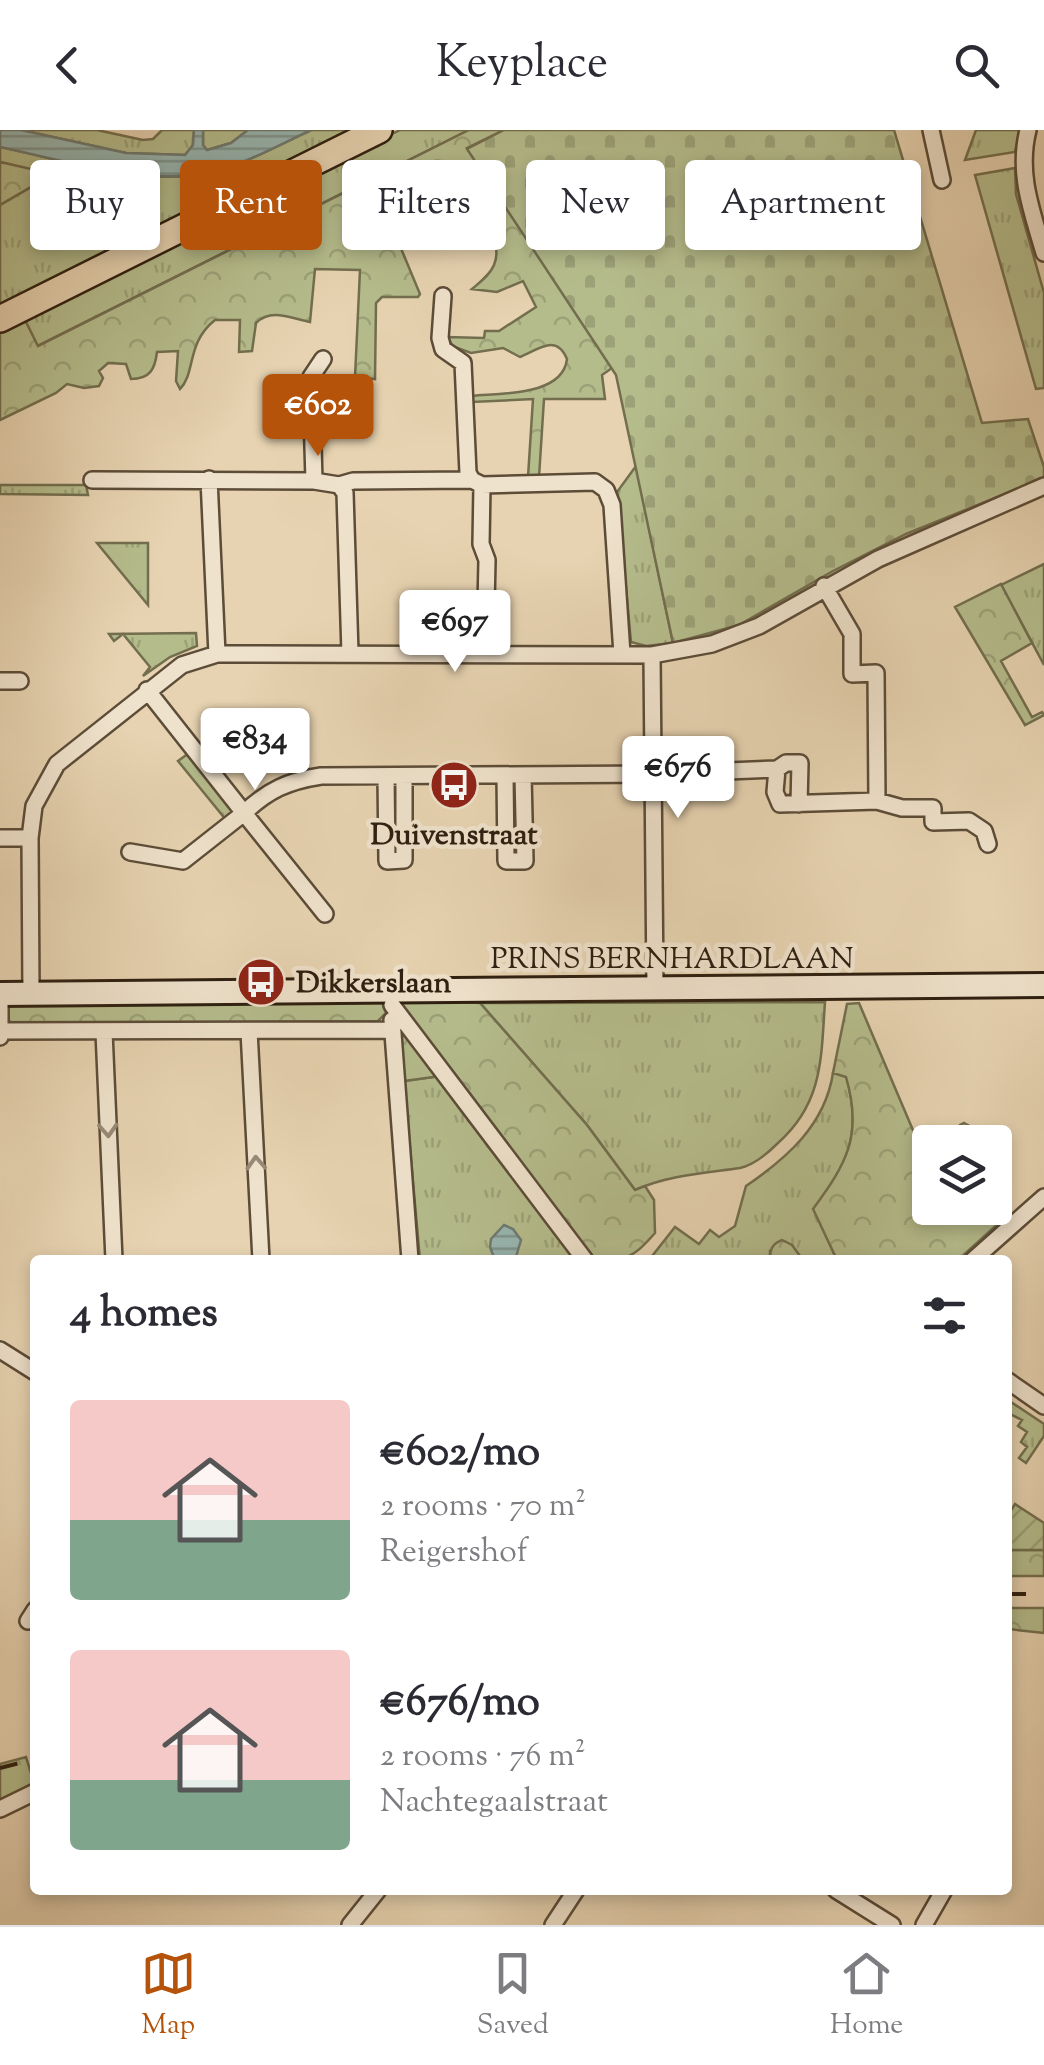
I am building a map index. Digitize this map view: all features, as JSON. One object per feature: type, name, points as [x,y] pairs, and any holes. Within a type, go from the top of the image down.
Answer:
[{"type":"main road","points":[[0,318],[380,130]]},
{"type":"street","points":[[930,130],[942,180]]},
{"type":"street","points":[[1028,130],[1022,162],[1024,185],[1044,252]]},
{"type":"street","points":[[442,296],[443,349],[464,362],[468,474],[477,483],[481,544],[486,560],[484,652]]},
{"type":"street","points":[[314,481],[311,377],[324,359]]},
{"type":"street","points":[[209,479],[217,654]]},
{"type":"street","points":[[92,480],[314,481],[339,485],[353,481],[595,482],[606,490],[612,504],[622,654]]},
{"type":"street","points":[[339,485],[345,494],[350,653]]},
{"type":"street","points":[[32,994],[30,838],[34,806],[57,764],[182,664],[217,654],[652,654],[712,644],[758,626],[824,586],[910,543],[1044,486]]},
{"type":"street","points":[[824,586],[852,634],[852,674],[876,673],[877,801]]},
{"type":"street","points":[[652,654],[655,988]]},
{"type":"street","points":[[0,681],[20,681]]},
{"type":"street","points":[[147,690],[325,914]]},
{"type":"street","points":[[130,852],[183,861],[273,789],[291,780],[321,776],[655,774],[777,769],[786,763],[800,763],[799,804]]},
{"type":"street","points":[[777,769],[776,799],[780,804],[877,801],[902,808],[933,808],[933,822],[969,821],[984,831],[988,844]]},
{"type":"street","points":[[505,775],[506,861],[525,861],[523,775]]},
{"type":"street","points":[[386,776],[386,860],[404,860],[404,776]]},
{"type":"street","points":[[0,838],[30,838]]},
{"type":"street","name":"PRINS BERNHARDLAAN","points":[[0,1003],[32,994],[392,997],[655,988],[1044,984]]},
{"type":"street","points":[[392,997],[410,1255]]},
{"type":"street","points":[[392,997],[581,1255]]},
{"type":"street","points":[[0,1003],[1,1034],[392,1030]]},
{"type":"street","points":[[248,1031],[261,1255]]},
{"type":"street","points":[[104,1032],[114,1255]]},
{"type":"street","points":[[978,1255],[1044,1197]]},
{"type":"street","points":[[0,1350],[30,1369]]},
{"type":"street","points":[[1012,1385],[1044,1406]]},
{"type":"street","points":[[0,1809],[30,1794]]},
{"type":"street","points":[[350,1925],[374,1895]]},
{"type":"street","points":[[553,1925],[573,1895]]},
{"type":"street","points":[[844,1895],[892,1925]]},
{"type":"street","points":[[924,1925],[941,1895]]},
{"type":"green space","points":[[21,130],[97,130],[143,140],[153,139],[162,130],[194,130],[193,145],[185,155],[126,153]]},
{"type":"green space","points":[[203,130],[248,130],[231,143],[207,150]]},
{"type":"green space","points":[[311,130],[357,130],[296,160],[247,160]]},
{"type":"green space","points":[[400,130],[469,130],[409,160],[342,160],[342,194],[322,204],[322,168]]},
{"type":"green space","points":[[469,130],[504,130],[467,148],[475,160],[409,160]]},
{"type":"green space","points":[[504,130],[894,130],[903,160],[685,160],[685,250],[921,250],[921,220],[982,423],[1028,419],[1044,478],[906,534],[739,625],[673,643],[616,375],[534,250],[665,250],[665,160],[526,160],[526,238],[506,208],[506,160],[474,160],[467,149]]},
{"type":"green space","points":[[976,130],[1020,130],[1015,152],[965,160]]},
{"type":"green space","points":[[0,147],[60,160],[30,160],[30,170],[0,162]]},
{"type":"green space","points":[[0,162],[30,169],[30,187],[0,205]]},
{"type":"green space","points":[[1015,168],[1016,194],[1044,293],[1044,388],[1036,389],[975,175]]},
{"type":"green space","points":[[180,176],[180,218],[160,228],[160,177]]},
{"type":"green space","points":[[30,188],[30,250],[115,250],[0,307],[0,205]]},
{"type":"green space","points":[[342,194],[342,250],[402,250],[420,294],[382,297],[376,303],[375,379],[355,377],[360,270],[315,269],[310,322],[281,315],[262,318],[256,323],[252,351],[239,352],[240,320],[215,320],[200,338],[180,389],[176,381],[178,351],[157,352],[153,368],[143,377],[131,379],[126,364],[108,363],[99,371],[103,378],[99,386],[67,384],[0,420],[0,328],[23,316],[38,346],[230,250],[322,250],[322,204]]},
{"type":"green space","points":[[506,207],[526,238],[526,250],[534,250],[612,368],[602,375],[605,399],[544,399],[539,477],[528,477],[533,399],[472,402],[472,396],[543,386],[563,371],[567,359],[563,351],[552,345],[520,357],[503,348],[471,353],[452,346],[448,337],[484,338],[485,331],[499,331],[536,307],[523,281],[497,292],[472,289],[492,269],[496,250],[506,250]]},
{"type":"green space","points":[[180,239],[180,250],[229,250],[37,346],[23,316]]},
{"type":"green space","points":[[636,466],[673,643],[646,646],[631,642],[617,492]]},
{"type":"green space","points":[[0,485],[86,485],[88,495],[0,494]]},
{"type":"green space","points":[[97,543],[148,543],[148,605]]},
{"type":"green space","points":[[1044,564],[1044,665],[1001,585]]},
{"type":"green space","points":[[1001,584],[1032,643],[1001,661],[1032,717],[1042,712],[1044,715],[1025,725],[955,607]]},
{"type":"green space","points":[[196,633],[197,646],[170,657],[143,676],[150,667],[123,634],[114,641],[109,634]]},
{"type":"green space","points":[[189,753],[234,811],[227,821],[178,761]]},
{"type":"green space","points":[[398,998],[480,1003],[587,1125],[635,1190],[645,1186],[654,1200],[655,1233],[631,1255],[588,1255],[440,1076],[404,1081]]},
{"type":"green space","points":[[382,1002],[386,1013],[378,1021],[12,1024],[8,1019],[9,1003]]},
{"type":"green space","points":[[825,1002],[820,1061],[812,1096],[793,1128],[778,1143],[745,1166],[673,1178],[635,1190],[587,1125],[480,1003]]},
{"type":"green space","points":[[859,1003],[912,1128],[912,1225],[997,1225],[964,1255],[835,1255],[813,1209],[843,1162],[852,1132],[846,1077],[833,1073],[847,1004]]},
{"type":"green space","points":[[833,1073],[846,1076],[853,1115],[849,1147],[814,1209],[835,1255],[770,1251],[770,1255],[653,1255],[675,1227],[699,1244],[710,1230],[719,1237],[735,1226],[746,1186],[802,1138],[829,1092]]},
{"type":"green space","points":[[440,1076],[572,1255],[420,1255],[404,1081]]},
{"type":"green space","points":[[782,1240],[792,1245],[799,1255],[770,1255]]},
{"type":"green space","points":[[1012,1403],[1044,1424],[1044,1436],[1026,1463],[1019,1458],[1027,1447],[1021,1442],[1027,1432],[1018,1426],[1022,1420],[1012,1415]]},
{"type":"green space","points":[[1015,1504],[1044,1523],[1044,1550],[1012,1550]]},
{"type":"green space","points":[[1012,1550],[1044,1550],[1044,1576],[1012,1576]]},
{"type":"green space","points":[[1012,1608],[1044,1608],[1044,1633],[1012,1629]]},
{"type":"green space","points":[[26,1757],[30,1788],[0,1802],[0,1764]]},
{"type":"water","points":[[0,130],[21,130],[126,153],[185,155],[193,145],[194,130],[203,130],[207,150],[231,143],[248,130],[311,130],[245,160],[180,160],[180,176],[160,176],[160,160],[60,160],[0,147]]},
{"type":"water","points":[[504,1225],[513,1229],[521,1240],[516,1255],[493,1255],[491,1239]]},
{"type":"railway","points":[[1012,1594],[1044,1594]]},
{"type":"railway","points":[[0,1768],[30,1760]]},
{"type":"place","name":"Duivenstraat","points":[[454,785]]},
{"type":"place","name":"Dikkerslaan","points":[[261,982]]}]
